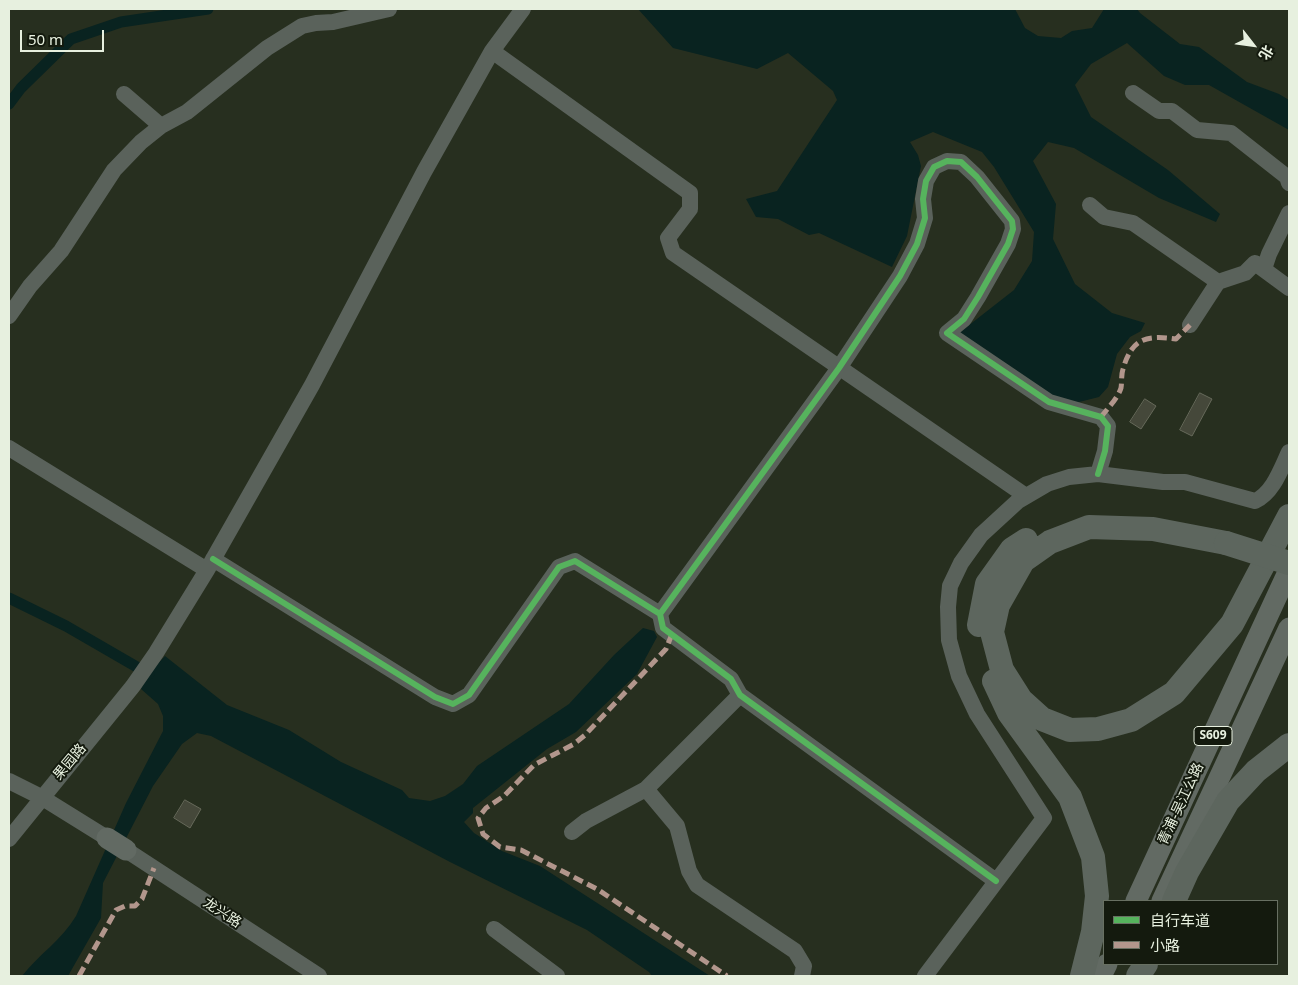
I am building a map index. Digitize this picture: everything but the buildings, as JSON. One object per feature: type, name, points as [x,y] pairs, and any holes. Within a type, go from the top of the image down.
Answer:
[{"type":"highway","points":[[1082,976],[1094,932],[1097,896],[1093,857],[1070,797],[1010,713],[988,668],[978,630],[987,584],[1012,548],[1053,524],[1105,514],[1174,517],[1228,536],[1289,562]]},
{"type":"highway","points":[[1289,516],[1232,624],[1174,693],[1131,720],[1098,729],[1070,730],[1042,719],[1021,700],[1002,670],[992,632],[998,605],[1023,561],[1050,542],[1089,527],[1154,529],[1228,536],[1289,550]]},
{"type":"highway","points":[[1174,900],[1187,872],[1228,801],[1256,771],[1289,744]]},
{"type":"highway","points":[[1138,976],[1145,965]]},
{"type":"main road","name":"青浦-吴江公路","points":[[1136,900],[1289,570]]},
{"type":"main road","name":"青浦-吴江公路","points":[[1162,900],[1289,628]]},
{"type":"main road","points":[[107,838],[126,850]]},
{"type":"street","points":[[9,316],[30,286],[61,251],[114,170],[141,142],[161,126],[187,112],[267,48],[302,26],[333,22],[389,9]]},
{"type":"street","name":"果园路","points":[[9,839],[133,686],[156,653],[210,564],[312,385],[424,172],[492,50],[523,9]]},
{"type":"street","points":[[492,50],[690,193],[690,209],[668,238],[673,254],[1026,496]]},
{"type":"street","points":[[1133,93],[1159,111],[1172,111],[1197,130],[1231,133],[1286,178],[1289,183]]},
{"type":"street","points":[[124,94],[161,126]]},
{"type":"street","points":[[660,614],[839,368],[900,276],[918,244],[925,218],[923,199],[926,181],[934,167],[947,161],[961,162],[977,177],[1012,221],[1013,229],[1008,244],[978,297],[964,318],[947,333],[1049,402],[1101,417],[1108,426],[1105,451],[1098,474]]},
{"type":"street","points":[[1090,205],[1104,217],[1133,223],[1218,282]]},
{"type":"street","points":[[1264,269],[1268,254],[1289,213]]},
{"type":"street","points":[[1190,325],[1218,282],[1245,274],[1256,263],[1289,288]]},
{"type":"street","points":[[9,448],[435,697],[453,704],[469,695],[559,567],[575,561],[660,614],[664,628],[731,679],[740,695],[996,881]]},
{"type":"street","points":[[925,976],[1044,818],[977,714],[959,676],[949,640],[948,607],[950,586],[961,563],[981,535],[1018,502],[1047,484],[1069,477],[1098,474],[1163,482],[1185,482],[1255,501],[1263,498],[1269,491],[1289,452]]},
{"type":"street","points":[[572,832],[586,821],[646,789],[740,695]]},
{"type":"street","points":[[9,780],[107,838]]},
{"type":"street","points":[[646,789],[678,826],[689,871],[697,885],[795,951],[804,966],[802,976]]},
{"type":"street","name":"龙兴路","points":[[126,850],[319,976]]},
{"type":"street","points":[[494,929],[557,976]]},
{"type":"water","points":[[638,9],[1015,9],[1025,28],[1038,36],[1061,38],[1072,31],[1092,28],[1104,9],[1137,9],[1180,44],[1199,47],[1247,82],[1279,94],[1289,100],[1289,130],[1209,85],[1185,85],[1164,76],[1127,43],[1091,64],[1075,85],[1091,117],[1168,170],[1220,214],[1216,222],[1159,198],[1074,148],[1048,142],[1033,161],[1056,204],[1053,239],[1075,284],[1112,313],[1145,323],[1141,331],[1130,337],[1117,354],[1108,387],[1099,397],[1075,403],[1051,397],[959,333],[1014,290],[1032,261],[1034,232],[994,167],[982,152],[933,132],[910,142],[918,155],[921,166],[907,236],[892,267],[819,233],[809,235],[778,219],[756,217],[746,199],[777,191],[837,100],[833,91],[788,53],[757,69],[673,48]]},
{"type":"water","points":[[643,628],[654,631],[657,637],[637,674],[576,732],[547,749],[473,808],[473,813],[464,822],[474,833],[502,851],[540,866],[710,976],[652,976],[649,972],[587,930],[450,862],[211,736],[197,733],[182,744],[153,786],[103,883],[101,918],[68,976],[22,976],[64,933],[76,916],[126,803],[163,731],[163,716],[158,704],[141,689],[148,674],[165,656],[227,705],[289,730],[341,762],[402,790],[409,798],[430,801],[445,796],[463,784],[477,766],[569,704],[614,655]]},
{"type":"waterway","points":[[9,104],[21,88],[71,39],[121,22],[208,9]]},
{"type":"waterway","points":[[9,598],[66,626],[149,674]]},
{"type":"marked path","points":[[1101,417],[1120,392],[1123,369],[1131,351],[1136,345],[1148,339],[1176,339],[1190,325]]},
{"type":"marked path","points":[[672,634],[666,649],[585,735],[574,744],[534,765],[504,796],[486,808],[478,818],[483,834],[500,847],[521,850],[597,889],[727,976]]},
{"type":"marked path","points":[[79,976],[116,910],[125,906],[135,906],[142,899],[154,868]]},
{"type":"cycle path","points":[[660,614],[839,368],[900,276],[917,244],[925,218],[923,199],[926,181],[934,167],[947,161],[961,162],[977,177],[1012,221],[1013,229],[1008,244],[978,297],[964,319],[947,333],[1049,402],[1101,417],[1108,426],[1105,451],[1098,474]]},
{"type":"cycle path","points":[[213,559],[435,697],[453,704],[469,695],[559,567],[575,561],[660,614],[663,628],[731,679],[740,695],[996,881]]}]
